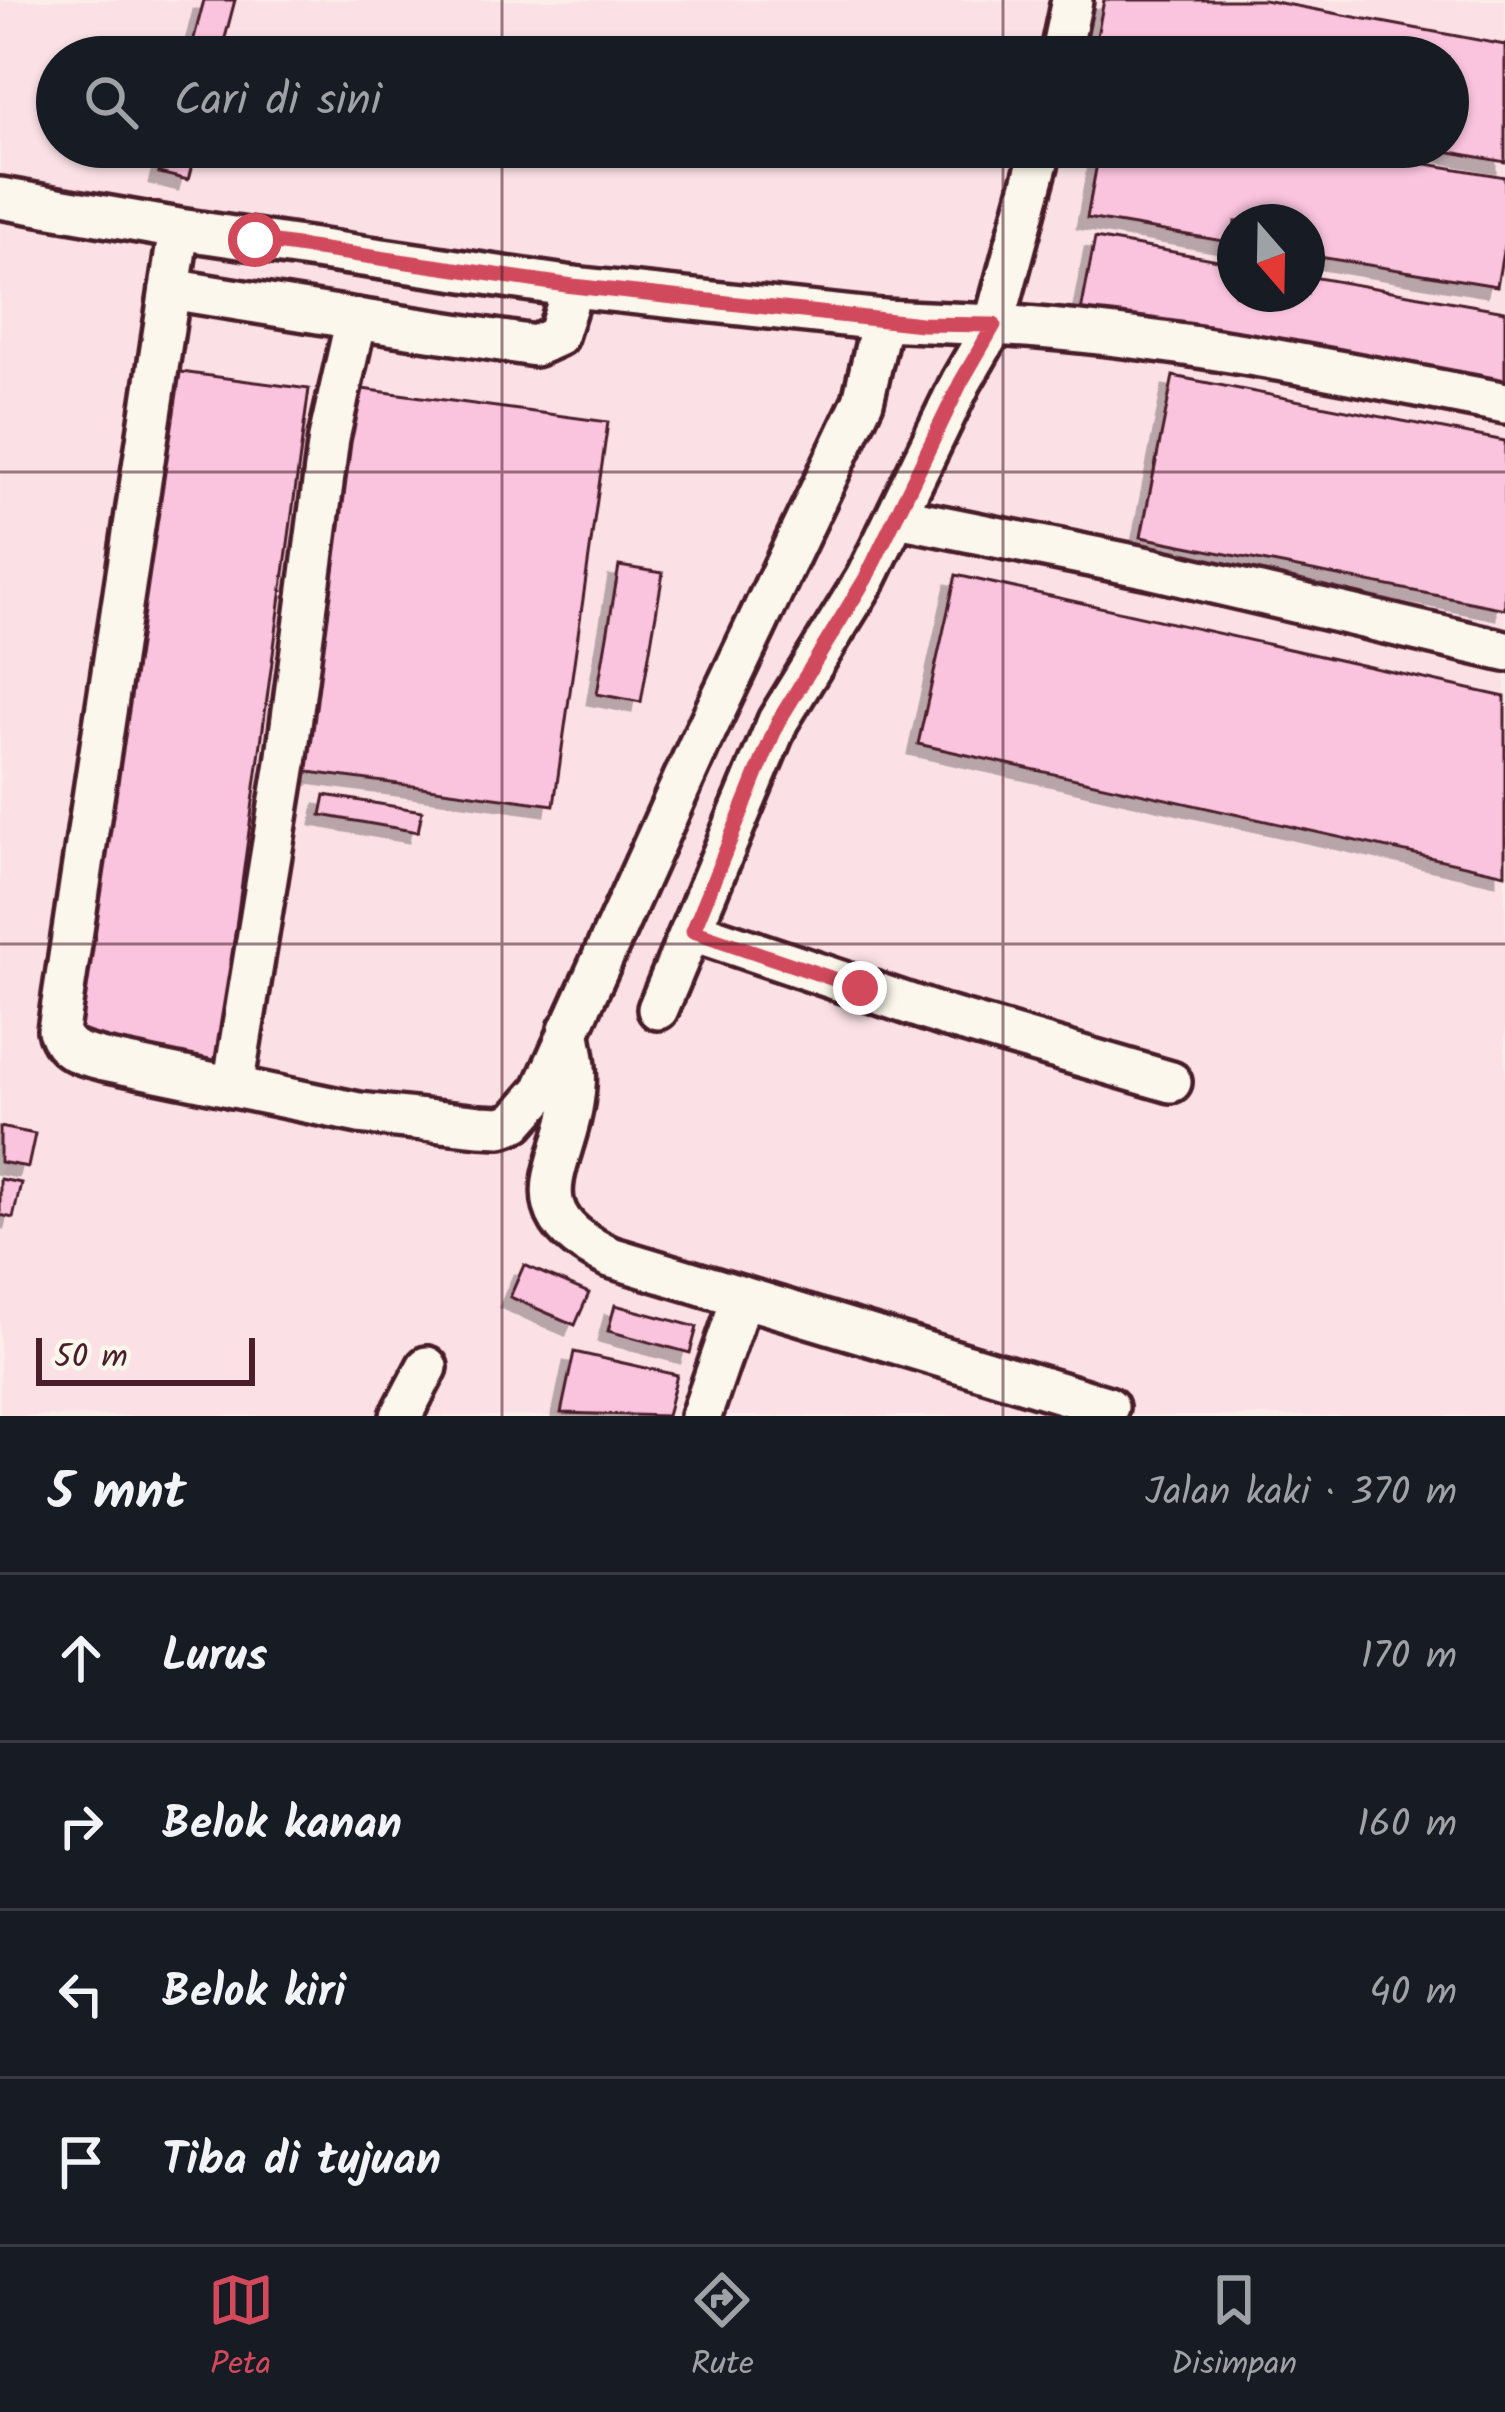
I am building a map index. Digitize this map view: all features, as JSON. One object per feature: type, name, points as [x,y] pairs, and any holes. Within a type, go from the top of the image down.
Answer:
[{"type":"lane","points":[[1064,36],[1072,0]]},
{"type":"lane","points":[[658,1010],[778,722],[866,578],[994,325],[1036,168]]},
{"type":"lane","points":[[0,199],[573,286],[882,320],[1049,328],[1291,361],[1505,403]]},
{"type":"lane","points":[[178,229],[58,1030],[71,1050],[359,1113],[501,1127],[515,1122],[536,1100],[863,401],[882,320]]},
{"type":"lane","points":[[170,290],[535,346],[557,336],[573,286]]},
{"type":"lane","points":[[233,1087],[286,763],[329,438],[356,319]]},
{"type":"lane","points":[[897,517],[1149,568],[1505,652]]},
{"type":"lane","points":[[693,931],[944,1016],[1171,1082]]},
{"type":"lane","points":[[569,1029],[575,1089],[552,1182],[559,1219],[577,1242],[610,1257],[1108,1407]]},
{"type":"lane","points":[[701,1416],[742,1297]]},
{"type":"lane","points":[[401,1416],[427,1367]]},
{"type":"shaded area","points":[[0,0],[1505,0],[1505,1416],[0,1416]]},
{"type":"building","points":[[204,0],[235,0],[226,36],[195,36]]},
{"type":"building","points":[[1104,0],[1264,0],[1457,36],[1097,36]]},
{"type":"building","points":[[1469,38],[1505,45],[1505,162],[1469,155]]},
{"type":"building","points":[[160,168],[191,168],[188,180],[159,173]]},
{"type":"building","points":[[1096,168],[1451,168],[1505,177],[1505,240],[1497,286],[1325,258],[1325,204],[1217,204],[1217,240],[1087,218]]},
{"type":"building","points":[[1095,238],[1217,260],[1217,312],[1325,312],[1325,279],[1505,311],[1505,386],[1081,312]]},
{"type":"building","points":[[166,370],[309,389],[217,1067],[74,1048]]},
{"type":"building","points":[[1173,376],[1505,441],[1505,609],[1141,537]]},
{"type":"building","points":[[347,387],[608,422],[554,805],[294,770]]},
{"type":"building","points":[[619,566],[663,573],[641,702],[597,694]]},
{"type":"building","points":[[956,575],[1505,697],[1505,874],[918,744]]},
{"type":"building","points":[[325,795],[422,811],[418,832],[321,815]]},
{"type":"building","points":[[0,1127],[35,1134],[28,1167],[0,1162]]},
{"type":"building","points":[[0,1179],[21,1183],[13,1218],[0,1215]]},
{"type":"building","points":[[524,1265],[589,1293],[575,1325],[510,1297]]},
{"type":"building","points":[[615,1305],[697,1327],[690,1353],[608,1331]]},
{"type":"building","points":[[574,1352],[677,1375],[667,1416],[561,1413]]},
{"type":"route","points":[[255,240],[573,286],[921,324],[994,325],[961,382],[866,578],[778,722],[693,931],[860,988]]}]
